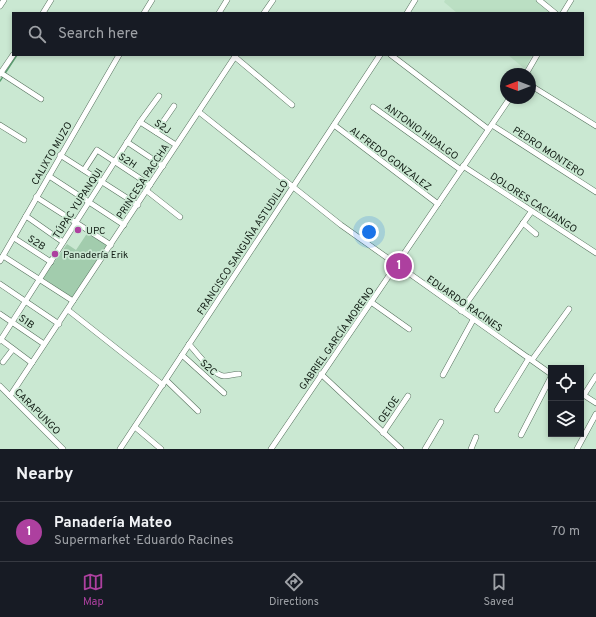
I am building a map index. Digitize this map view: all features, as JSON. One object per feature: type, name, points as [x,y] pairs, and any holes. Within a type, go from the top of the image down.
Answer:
[{"type":"street","points":[[0,6],[4,0]]},
{"type":"street","points":[[44,12],[51,0]]},
{"type":"street","points":[[145,12],[152,0]]},
{"type":"street","points":[[220,12],[227,0]]},
{"type":"street","points":[[268,12],[273,0]]},
{"type":"street","points":[[408,12],[415,0]]},
{"type":"street","points":[[539,0],[554,12]]},
{"type":"street","points":[[564,12],[570,0]]},
{"type":"street","points":[[13,56],[1,74],[41,99]]},
{"type":"street","name":"CALIXTO MUZO","points":[[1,259],[118,56]]},
{"type":"street","points":[[236,56],[292,105]]},
{"type":"street","name":"PRINCESA PACCHA","points":[[10,396],[236,56]]},
{"type":"street","name":"FRANCISCO SANGUÑA ASTUDILLO","points":[[120,449],[379,56]]},
{"type":"street","name":"PEDRO MONTERO","points":[[392,56],[490,127],[596,192]]},
{"type":"street","points":[[530,68],[537,56]]},
{"type":"street","points":[[536,89],[596,126]]},
{"type":"street","name":"TÚPAC YUPANQUI","points":[[0,340],[140,122],[159,96]]},
{"type":"street","name":"GABRIEL GARCÍA MORENO","points":[[271,449],[506,104]]},
{"type":"street","points":[[156,132],[174,106]]},
{"type":"street","name":"ANTONIO HIDALGO","points":[[373,107],[462,168]]},
{"type":"street","name":"EDUARDO RACINES","points":[[199,112],[341,225],[472,320],[548,372]]},
{"type":"street","name":"S2J","points":[[140,122],[176,145]]},
{"type":"street","points":[[0,124],[24,140]]},
{"type":"street","name":"ALFREDO GONZALEZ","points":[[334,125],[438,204]]},
{"type":"street","points":[[127,142],[163,166]]},
{"type":"street","name":"S2H","points":[[84,170],[97,150],[150,185]]},
{"type":"street","points":[[60,155],[138,205]]},
{"type":"street","name":"DOLORES CACUANGO","points":[[462,168],[596,253]]},
{"type":"street","points":[[49,176],[124,225]]},
{"type":"street","points":[[147,191],[180,217]]},
{"type":"street","points":[[36,197],[111,246]]},
{"type":"street","points":[[461,311],[531,212]]},
{"type":"street","points":[[26,216],[63,242]]},
{"type":"street","points":[[523,223],[536,234]]},
{"type":"street","name":"S2B","points":[[14,238],[51,262]]},
{"type":"street","points":[[1,259],[39,279],[73,301]]},
{"type":"street","points":[[0,284],[26,300],[59,324]]},
{"type":"street","points":[[371,302],[409,329]]},
{"type":"street","points":[[497,410],[530,359],[569,308]]},
{"type":"street","points":[[68,310],[162,385]]},
{"type":"street","name":"S1B","points":[[0,314],[44,344]]},
{"type":"street","points":[[443,376],[472,320]]},
{"type":"street","points":[[0,340],[32,363]]},
{"type":"street","points":[[189,344],[206,364],[219,374],[223,376],[239,374]]},
{"type":"street","points":[[3,362],[13,349]]},
{"type":"street","name":"S2C","points":[[182,355],[224,393]]},
{"type":"street","points":[[321,374],[401,449]]},
{"type":"street","points":[[584,391],[596,376]]},
{"type":"street","points":[[166,380],[198,410]]},
{"type":"street","points":[[521,435],[548,383]]},
{"type":"street","name":"CARAPUNGO","points":[[0,386],[64,449]]},
{"type":"street","points":[[584,395],[596,403]]},
{"type":"street","name":"OE10E","points":[[383,433],[408,396]]},
{"type":"street","points":[[577,449],[596,414]]},
{"type":"street","points":[[425,449],[441,422]]},
{"type":"street","points":[[135,427],[161,449]]},
{"type":"street","points":[[471,449],[476,437]]},
{"type":"shaded area","points":[[445,0],[539,0],[554,12],[456,12],[444,2]]},
{"type":"shaded area","points":[[509,56],[532,56],[526,68],[524,68]]},
{"type":"shaded area","points":[[88,232],[108,246],[73,299],[43,278],[67,244],[76,250]]},
{"type":"waterway","points":[[0,81],[16,56]]},
{"type":"place","name":"UPC","points":[[78,230]]},
{"type":"place","name":"Panadería Erik","points":[[55,254]]},
{"type":"place","name":"Panadería Mateo","points":[[399,266]]}]
